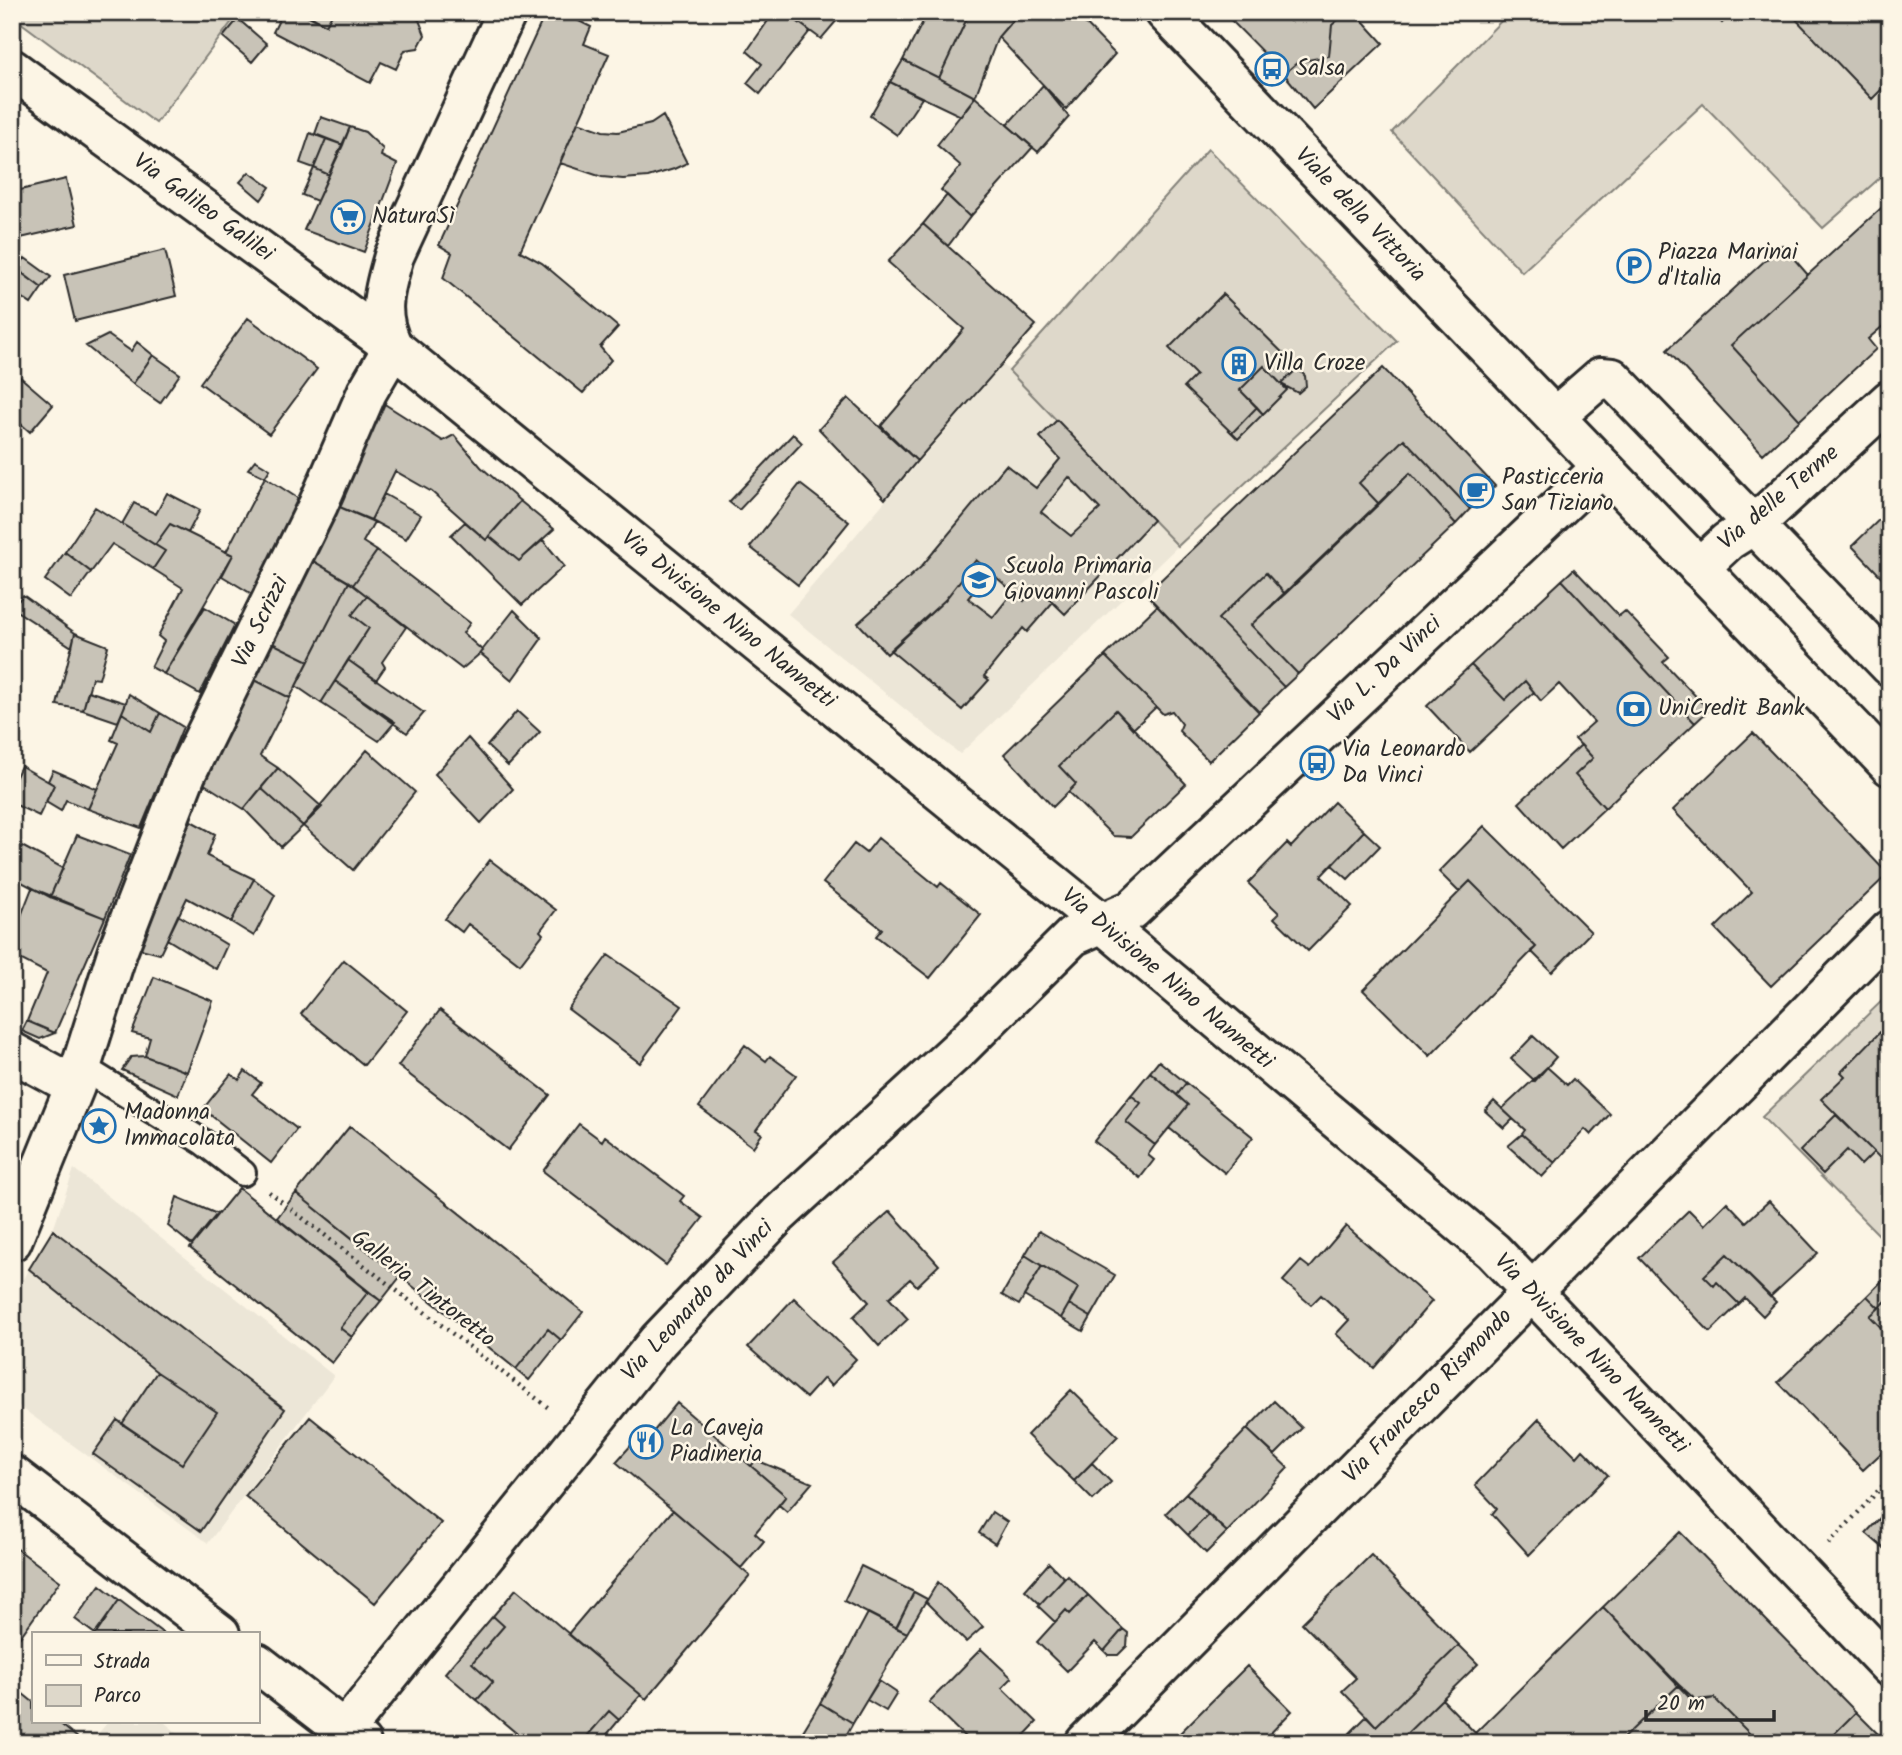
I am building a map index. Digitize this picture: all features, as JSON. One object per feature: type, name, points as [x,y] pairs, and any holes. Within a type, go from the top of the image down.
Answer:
[{"type":"street","points":[[393,347],[382,317],[394,256],[507,12]]},
{"type":"street","name":"Viale della Vittoria","points":[[1165,12],[1890,765]]},
{"type":"street","name":"Via Galileo Galilei","points":[[12,69],[393,347]]},
{"type":"street","name":"Via Divisione Nino Nannetti","points":[[393,347],[1103,924],[1493,1251],[1890,1667]]},
{"type":"street","name":"Via Scrizzi","points":[[12,1241],[78,1077],[117,950],[186,774],[318,505],[367,391],[393,347]]},
{"type":"street","points":[[1555,417],[1601,377],[1612,378],[1890,666]]},
{"type":"street","name":"Via delle Terme","points":[[1699,568],[1728,541],[1755,524],[1890,400]]},
{"type":"street","name":"Via L. Da Vinci","points":[[1103,924],[1132,910],[1602,467]]},
{"type":"street","name":"Via Leonardo da Vinci","points":[[353,1736],[580,1434],[658,1341],[778,1214],[960,1048],[1073,936],[1103,924]]},
{"type":"street","name":"Via Francesco Rismondo","points":[[1085,1743],[1890,930]]},
{"type":"street","points":[[12,1052],[78,1077]]},
{"type":"street","points":[[12,1475],[217,1632]]},
{"type":"street","points":[[259,1665],[353,1736]]},
{"type":"lane","points":[[78,1077],[203,1142],[243,1173]]},
{"type":"path","name":"Galleria Tintoretto","points":[[243,1173],[580,1434]]},
{"type":"path","points":[[1826,1547],[1890,1478]]},
{"type":"shaded area","name":"Scuola Primaria Giovanni Pascoli","points":[[1003,364],[1178,546],[960,754],[788,614]]},
{"type":"shaded area","points":[[74,1169],[334,1376],[208,1543],[12,1401],[12,1306],[29,1269],[53,1230]]},
{"type":"shaded area","points":[[106,1724],[166,1724],[189,1743],[90,1743]]},
{"type":"green space","points":[[12,12],[239,12],[156,123],[12,16]]},
{"type":"green space","points":[[1510,12],[1890,12],[1890,169],[1823,228],[1703,104],[1522,272],[1392,132]]},
{"type":"green space","points":[[1208,149],[1397,341],[1178,546],[1009,371]]},
{"type":"green space","points":[[1890,993],[1890,1246],[1762,1117]]},
{"type":"building","points":[[283,12],[301,12],[326,25],[333,12],[403,12],[419,20],[425,35],[418,48],[405,50],[396,69],[381,62],[370,83],[273,32]]},
{"type":"building","points":[[310,12],[333,12],[326,25],[309,15]]},
{"type":"building","points":[[546,12],[561,12],[591,27],[584,44],[609,54],[520,251],[542,263],[618,327],[600,347],[611,360],[583,393],[443,278],[452,253],[439,245]]},
{"type":"building","points":[[774,12],[785,12],[810,31],[760,94],[747,83],[762,64],[747,51]]},
{"type":"building","points":[[785,12],[806,12],[798,22]]},
{"type":"building","points":[[806,12],[844,12],[821,39],[798,22]]},
{"type":"building","points":[[928,12],[970,12],[939,78],[903,60]]},
{"type":"building","points":[[970,12],[1019,13],[998,37],[975,97],[939,78]]},
{"type":"building","points":[[1019,12],[1074,12],[1115,54],[1066,109],[998,37]]},
{"type":"building","points":[[1223,12],[1280,12],[1290,21],[1300,12],[1345,14],[1332,25],[1329,56],[1298,62],[1284,74]]},
{"type":"building","points":[[1347,12],[1355,12],[1383,43],[1313,109],[1284,74],[1298,62],[1329,56],[1332,25]]},
{"type":"building","points":[[1712,12],[1732,12],[1722,23]]},
{"type":"building","points":[[1789,12],[1884,12],[1890,19],[1890,81],[1872,99]]},
{"type":"building","points":[[238,19],[267,44],[252,62],[223,37]]},
{"type":"building","points":[[903,60],[975,97],[961,116],[890,82]]},
{"type":"building","points":[[890,82],[922,98],[897,135],[870,116]]},
{"type":"building","points":[[1043,85],[1069,117],[1038,152],[1007,125]]},
{"type":"building","points":[[975,97],[1033,147],[970,217],[941,190],[961,166],[937,145]]},
{"type":"building","points":[[663,116],[687,163],[674,169],[648,177],[623,179],[602,177],[560,163],[578,122],[603,131],[618,132],[651,124]]},
{"type":"building","points":[[321,117],[350,127],[343,145],[315,134]]},
{"type":"building","points":[[350,127],[365,132],[383,149],[381,156],[397,164],[364,252],[304,230]]},
{"type":"building","points":[[310,133],[326,139],[314,168],[300,163]]},
{"type":"building","points":[[326,139],[343,145],[329,175],[314,168]]},
{"type":"building","points":[[314,168],[329,175],[317,201],[302,195]]},
{"type":"building","points":[[249,172],[270,187],[261,200],[240,182]]},
{"type":"building","points":[[66,179],[77,225],[12,240],[12,192]]},
{"type":"building","points":[[947,195],[970,217],[948,246],[923,224]]},
{"type":"building","points":[[1890,200],[1890,320],[1868,339],[1876,349],[1800,420],[1731,345]]},
{"type":"building","points":[[923,224],[1036,325],[917,461],[881,426],[964,329],[888,262]]},
{"type":"building","points":[[1782,245],[1808,275],[1731,345],[1800,420],[1763,454],[1667,350]]},
{"type":"building","points":[[165,250],[176,296],[75,321],[64,275]]},
{"type":"building","points":[[25,258],[51,277],[42,288],[17,269]]},
{"type":"building","points":[[12,266],[42,288],[31,304],[12,291]]},
{"type":"building","name":"Villa Croze","points":[[1223,294],[1298,368],[1281,384],[1264,366],[1240,390],[1257,407],[1232,433],[1184,387],[1196,375],[1169,348]]},
{"type":"building","points":[[248,318],[317,369],[269,434],[200,383]]},
{"type":"building","points":[[108,335],[131,351],[137,342],[153,355],[133,384],[86,346]]},
{"type":"building","points":[[153,355],[180,374],[160,403],[133,384]]},
{"type":"building","points":[[1264,366],[1287,390],[1263,414],[1240,390]]},
{"type":"building","points":[[1298,368],[1305,376],[1306,386],[1298,393],[1281,384]]},
{"type":"building","points":[[1383,368],[1495,486],[1470,509],[1404,439],[1359,483],[1379,504],[1285,594],[1266,573],[1218,619],[1284,687],[1259,712],[1146,594]]},
{"type":"building","points":[[12,370],[53,405],[30,432],[12,416]]},
{"type":"building","points":[[848,398],[917,461],[885,499],[819,429]]},
{"type":"building","points":[[383,403],[443,441],[454,435],[481,467],[520,501],[486,540],[432,492],[395,471],[371,520],[335,505]]},
{"type":"building","points":[[1257,407],[1263,414],[1238,439],[1232,433]]},
{"type":"building","points":[[12,416],[22,425],[12,437]]},
{"type":"building","points":[[1057,420],[1153,520],[1065,614],[1036,586],[1024,601],[976,560],[945,600],[887,654],[858,623],[921,567],[1006,465],[1036,488],[1060,459],[1040,437]],"holes":[[[1069,477],[1100,509],[1071,536],[1041,512]]]},
{"type":"building","points":[[793,434],[802,443],[739,510],[729,502]]},
{"type":"building","points":[[1404,439],[1470,509],[1456,524],[1410,473],[1379,504],[1359,483]]},
{"type":"building","points":[[255,460],[270,469],[265,477],[248,469]]},
{"type":"building","points":[[1410,473],[1456,524],[1298,674],[1251,625]]},
{"type":"building","points":[[265,477],[302,501],[252,594],[222,576],[233,555],[226,552]]},
{"type":"building","points":[[800,484],[849,522],[798,585],[750,547]]},
{"type":"building","points":[[167,493],[200,510],[188,533],[170,524],[155,545],[122,524],[134,503],[156,514]]},
{"type":"building","points":[[384,494],[421,515],[406,539],[371,520]]},
{"type":"building","points":[[520,501],[554,529],[519,561],[489,536]]},
{"type":"building","points":[[335,505],[374,522],[363,542],[377,551],[353,585],[310,559]]},
{"type":"building","points":[[95,507],[165,551],[153,569],[112,544],[91,572],[65,552]]},
{"type":"building","points":[[1890,509],[1890,586],[1852,546]]},
{"type":"building","points":[[465,522],[486,540],[489,536],[519,561],[543,540],[564,566],[522,605],[451,535]]},
{"type":"building","points":[[170,524],[233,555],[164,674],[151,667],[164,641],[158,636],[183,588],[153,569],[165,551],[155,545]]},
{"type":"building","points":[[377,551],[470,623],[463,633],[483,651],[462,669],[353,585]]},
{"type":"building","points":[[65,552],[91,572],[71,599],[45,580]]},
{"type":"building","points":[[310,559],[349,582],[309,661],[268,641]]},
{"type":"building","points":[[976,560],[990,572],[968,598],[993,617],[1013,592],[1024,601],[1036,586],[1053,602],[1027,632],[1023,628],[984,676],[989,680],[962,710],[890,650],[945,600]]},
{"type":"building","points":[[1574,569],[1619,616],[1625,611],[1669,657],[1663,662],[1709,710],[1695,723],[1562,580]]},
{"type":"building","points":[[1266,573],[1285,594],[1251,625],[1298,674],[1284,687],[1218,619]]},
{"type":"building","points":[[1562,580],[1695,723],[1605,808],[1575,775],[1593,758],[1575,739],[1594,722],[1559,684],[1541,701],[1525,681],[1505,700],[1471,665]]},
{"type":"building","points":[[349,582],[367,596],[352,615],[369,628],[321,703],[296,686]]},
{"type":"building","points":[[23,595],[75,633],[72,647],[12,608]]},
{"type":"building","points":[[367,596],[406,627],[382,662],[385,667],[376,680],[348,660],[369,628],[352,615]]},
{"type":"building","points":[[1157,606],[1259,712],[1209,761],[1179,731],[1182,724],[1172,711],[1163,714],[1105,656]]},
{"type":"building","points":[[205,607],[235,625],[200,694],[164,674]]},
{"type":"building","points":[[514,610],[542,638],[512,680],[480,653]]},
{"type":"building","points":[[75,633],[108,646],[99,679],[92,678],[83,710],[57,705]]},
{"type":"building","points":[[268,641],[309,661],[290,698],[249,677]]},
{"type":"building","points":[[1105,656],[1156,707],[1133,729],[1116,710],[1059,766],[1076,784],[1053,807],[1004,754]]},
{"type":"building","points":[[348,660],[424,713],[407,733],[335,681]]},
{"type":"building","points":[[1471,665],[1505,700],[1525,681],[1534,692],[1470,752],[1427,706]]},
{"type":"building","points":[[249,677],[290,698],[260,756],[278,768],[244,809],[198,780]]},
{"type":"building","points":[[335,681],[395,722],[379,741],[321,703]]},
{"type":"building","points":[[88,691],[126,703],[118,722],[83,710]]},
{"type":"building","points":[[129,694],[160,713],[151,732],[122,713]]},
{"type":"building","points":[[1116,710],[1186,784],[1131,837],[1113,836],[1068,792],[1076,784],[1059,766]]},
{"type":"building","points":[[517,711],[540,732],[508,766],[487,746]]},
{"type":"building","points":[[122,713],[151,732],[160,713],[183,727],[141,828],[88,809],[118,743],[111,740]]},
{"type":"building","points":[[1753,733],[1888,874],[1771,986],[1715,928],[1752,892],[1673,810]]},
{"type":"building","points":[[468,738],[513,789],[481,823],[435,774]]},
{"type":"building","points":[[1581,745],[1593,758],[1575,775],[1605,808],[1561,849],[1519,803]]},
{"type":"building","points":[[367,750],[415,792],[353,870],[303,826]]},
{"type":"building","points":[[21,766],[54,785],[39,816],[12,803],[12,785]]},
{"type":"building","points":[[278,768],[322,807],[303,826],[261,788]]},
{"type":"building","points":[[53,770],[97,789],[88,809],[66,800],[61,811],[46,802],[54,785],[48,781]]},
{"type":"building","points":[[261,788],[303,826],[281,847],[244,809]]},
{"type":"building","points":[[1334,802],[1364,831],[1321,876],[1352,906],[1308,951],[1274,918],[1279,913],[1248,883],[1287,843],[1291,847]]},
{"type":"building","points":[[191,821],[215,834],[207,856],[254,879],[231,922],[187,898],[160,954],[133,947],[147,908]]},
{"type":"building","points":[[1484,826],[1591,932],[1552,972],[1531,951],[1536,947],[1470,881],[1459,892],[1439,872]]},
{"type":"building","points":[[1364,831],[1380,846],[1348,879],[1332,865]]},
{"type":"building","points":[[77,835],[130,855],[105,918],[50,897]]},
{"type":"building","points":[[878,838],[938,887],[941,883],[981,915],[930,978],[876,936],[882,929],[823,883],[854,844],[866,853]]},
{"type":"building","points":[[16,843],[63,868],[50,897],[12,877],[12,850]]},
{"type":"building","points":[[490,860],[556,910],[540,931],[543,934],[520,964],[468,924],[462,932],[445,919]]},
{"type":"building","points":[[254,879],[275,895],[254,936],[231,922]]},
{"type":"building","points":[[1470,881],[1536,947],[1430,1056],[1363,990]]},
{"type":"building","points":[[32,888],[105,918],[55,1033],[27,1021],[47,973],[12,955],[12,939]]},
{"type":"building","points":[[178,915],[227,945],[216,969],[167,939]]},
{"type":"building","points":[[608,955],[682,1006],[640,1063],[568,1009]]},
{"type":"building","points":[[344,960],[407,1011],[364,1065],[301,1014]]},
{"type":"building","points":[[154,977],[213,1001],[187,1072],[145,1056],[150,1038],[132,1033]]},
{"type":"building","points":[[440,1010],[550,1095],[508,1150],[398,1066]]},
{"type":"building","points":[[27,1021],[55,1033],[40,1039],[22,1031]]},
{"type":"building","points":[[1889,1023],[1890,1168],[1821,1099],[1845,1076],[1841,1072]]},
{"type":"building","points":[[1533,1036],[1556,1057],[1535,1081],[1511,1059]]},
{"type":"building","points":[[745,1045],[766,1061],[770,1056],[796,1075],[756,1130],[762,1134],[753,1147],[699,1107]]},
{"type":"building","points":[[145,1056],[187,1072],[178,1095],[122,1070],[131,1057]]},
{"type":"building","points":[[1159,1061],[1186,1083],[1177,1095],[1150,1072]]},
{"type":"building","points":[[1547,1067],[1567,1085],[1573,1079],[1610,1114],[1591,1135],[1585,1129],[1555,1163],[1522,1134],[1525,1130],[1502,1109]]},
{"type":"building","points":[[245,1071],[261,1083],[252,1094],[297,1129],[271,1163],[203,1109],[231,1074],[239,1080]]},
{"type":"building","points":[[1150,1072],[1188,1105],[1155,1145],[1126,1122],[1141,1103],[1131,1095]]},
{"type":"building","points":[[1186,1083],[1253,1137],[1225,1173],[1169,1128],[1188,1105],[1177,1095]]},
{"type":"building","points":[[1131,1095],[1141,1103],[1126,1122],[1155,1145],[1148,1155],[1154,1160],[1140,1178],[1094,1141]]},
{"type":"building","points":[[1494,1101],[1513,1119],[1504,1128],[1485,1111]]},
{"type":"building","points":[[1836,1115],[1874,1152],[1861,1165],[1847,1150],[1823,1174],[1800,1151]]},
{"type":"building","points":[[579,1124],[602,1141],[605,1136],[684,1196],[680,1201],[703,1218],[666,1265],[543,1171]]},
{"type":"building","points":[[350,1126],[583,1312],[561,1340],[548,1329],[516,1369],[296,1193]]},
{"type":"building","points":[[1522,1134],[1555,1163],[1542,1177],[1508,1146]]},
{"type":"building","points":[[239,1188],[368,1292],[340,1328],[352,1337],[332,1363],[190,1248]]},
{"type":"building","points":[[296,1193],[400,1277],[381,1301],[277,1218]]},
{"type":"building","points":[[177,1197],[217,1214],[192,1245],[168,1226]]},
{"type":"building","points":[[1769,1201],[1818,1253],[1770,1297],[1727,1254],[1704,1276],[1714,1286],[1717,1282],[1739,1304],[1710,1332],[1639,1258],[1689,1210],[1704,1225],[1727,1202],[1746,1222]]},
{"type":"building","points":[[890,1211],[939,1265],[917,1286],[910,1279],[889,1298],[908,1319],[879,1346],[853,1317],[869,1302],[833,1262]]},
{"type":"building","points":[[1346,1226],[1432,1301],[1374,1368],[1336,1334],[1349,1320],[1321,1295],[1311,1305],[1283,1281],[1301,1261],[1310,1268]]},
{"type":"building","points":[[53,1230],[285,1409],[201,1531],[93,1454],[117,1420],[182,1464],[217,1412],[157,1372],[29,1269]]},
{"type":"building","points":[[1039,1231],[1115,1275],[1091,1317],[1069,1304],[1078,1288],[1025,1255]]},
{"type":"building","points":[[1727,1254],[1776,1302],[1763,1316],[1745,1298],[1739,1304],[1717,1282],[1714,1286],[1704,1276]]},
{"type":"building","points":[[1025,1255],[1042,1266],[1019,1305],[1002,1295]]},
{"type":"building","points":[[1042,1266],[1078,1288],[1061,1318],[1024,1296]]},
{"type":"building","points":[[1890,1273],[1890,1297],[1879,1308],[1867,1296]]},
{"type":"building","points":[[368,1292],[381,1301],[352,1337],[340,1328]]},
{"type":"building","points":[[1867,1296],[1879,1308],[1870,1316],[1890,1337],[1890,1445],[1863,1470],[1778,1382]]},
{"type":"building","points":[[1890,1297],[1890,1337],[1870,1316]]},
{"type":"building","points":[[794,1298],[856,1359],[831,1386],[824,1378],[806,1398],[748,1347]]},
{"type":"building","points":[[1069,1304],[1091,1317],[1083,1331],[1061,1318]]},
{"type":"building","points":[[548,1329],[561,1340],[529,1380],[516,1369]]},
{"type":"building","points":[[157,1372],[217,1412],[182,1464],[122,1424]]},
{"type":"building","points":[[1071,1390],[1118,1436],[1074,1481],[1027,1435]]},
{"type":"building","points":[[1274,1401],[1302,1428],[1275,1455],[1247,1429]]},
{"type":"building","points":[[677,1403],[786,1496],[755,1533],[764,1541],[741,1568],[616,1462],[633,1443],[640,1448]]},
{"type":"building","points":[[310,1417],[441,1523],[375,1603],[245,1496]]},
{"type":"building","points":[[1539,1419],[1577,1457],[1583,1450],[1608,1475],[1529,1555],[1492,1514],[1497,1508],[1475,1485]]},
{"type":"building","points":[[1247,1429],[1288,1468],[1227,1532],[1186,1493]]},
{"type":"building","points":[[756,1460],[812,1483],[787,1512],[779,1505],[786,1496],[751,1466]]},
{"type":"building","points":[[1092,1463],[1111,1482],[1093,1500],[1074,1481]]},
{"type":"building","points":[[1186,1493],[1208,1515],[1188,1535],[1166,1513]]},
{"type":"building","points":[[1890,1506],[1890,1529],[1879,1519]]},
{"type":"building","points":[[673,1510],[750,1576],[646,1699],[568,1634]]},
{"type":"building","points":[[992,1512],[1007,1522],[995,1544],[979,1533]]},
{"type":"building","points":[[1208,1515],[1227,1532],[1206,1553],[1188,1535]]},
{"type":"building","points":[[1879,1519],[1890,1529],[1890,1554],[1866,1533]]},
{"type":"building","points":[[1680,1532],[1856,1712],[1825,1743],[1759,1743],[1714,1698],[1702,1701],[1689,1697],[1603,1607]]},
{"type":"building","points":[[12,1545],[60,1581],[20,1637],[12,1631]]},
{"type":"building","points":[[1371,1555],[1459,1645],[1376,1726],[1342,1691],[1356,1678],[1302,1623]]},
{"type":"building","points":[[1049,1563],[1064,1578],[1040,1604],[1025,1590]]},
{"type":"building","points":[[861,1566],[914,1592],[896,1628],[844,1601]]},
{"type":"building","points":[[1067,1575],[1088,1595],[1070,1614],[1066,1610],[1055,1622],[1038,1606]]},
{"type":"building","points":[[938,1582],[983,1627],[966,1642],[926,1602]]},
{"type":"building","points":[[100,1585],[119,1600],[96,1632],[92,1632],[75,1619]]},
{"type":"building","points":[[516,1589],[641,1695],[619,1720],[609,1711],[581,1743],[563,1743],[555,1736],[550,1743],[528,1743],[477,1700],[493,1682],[472,1663],[504,1626],[493,1616]]},
{"type":"building","points":[[914,1592],[927,1599],[907,1633],[896,1628]]},
{"type":"building","points":[[1088,1595],[1123,1629],[1104,1651],[1095,1642],[1067,1671],[1037,1642],[1066,1610],[1070,1614]]},
{"type":"building","points":[[119,1600],[161,1632],[97,1632]]},
{"type":"building","points":[[1603,1607],[1679,1685],[1618,1743],[1485,1743],[1475,1733]]},
{"type":"building","points":[[868,1613],[907,1633],[853,1723],[820,1703]]},
{"type":"building","points":[[493,1616],[504,1626],[472,1663],[493,1682],[477,1700],[445,1673]]},
{"type":"building","points":[[1123,1629],[1128,1633],[1127,1646],[1118,1655],[1108,1655],[1104,1651]]},
{"type":"building","points":[[1459,1645],[1478,1664],[1397,1743],[1341,1742],[1367,1716],[1376,1726]]},
{"type":"building","points":[[981,1649],[1012,1678],[1002,1688],[1037,1722],[1017,1743],[971,1743],[929,1702]]},
{"type":"building","points":[[1247,1666],[1292,1711],[1261,1743],[1186,1743],[1178,1735]]},
{"type":"building","points":[[879,1681],[897,1693],[886,1711],[867,1700]]},
{"type":"building","points":[[12,1685],[32,1701],[32,1724],[60,1724],[84,1743],[12,1743]]},
{"type":"building","points":[[1679,1685],[1696,1700],[1714,1698],[1759,1743],[1618,1743]]},
{"type":"building","points":[[1442,1699],[1485,1743],[1397,1743]]},
{"type":"building","points":[[820,1703],[853,1723],[842,1743],[811,1743],[800,1736]]},
{"type":"building","points":[[609,1711],[619,1720],[600,1743],[581,1743]]},
{"type":"building","points":[[1856,1712],[1887,1743],[1825,1743]]},
{"type":"building","points":[[1269,1734],[1278,1743],[1261,1743]]},
{"type":"place","name":"Salsa","points":[[1272,69]]},
{"type":"place","name":"NaturaSì","points":[[348,217]]},
{"type":"place","name":"Piazza Marinai d'Italia","points":[[1634,266]]},
{"type":"place","name":"Villa Croze","points":[[1239,364]]},
{"type":"place","name":"Pasticceria San Tiziano","points":[[1477,491]]},
{"type":"place","name":"Scuola Primaria Giovanni Pascoli","points":[[979,580]]},
{"type":"place","name":"UniCredit Bank","points":[[1634,709]]},
{"type":"place","name":"Via Leonardo Da Vinci","points":[[1317,763]]},
{"type":"place","name":"Madonna Immacolata","points":[[99,1126]]},
{"type":"place","name":"La Caveja Piadineria","points":[[646,1442]]}]
